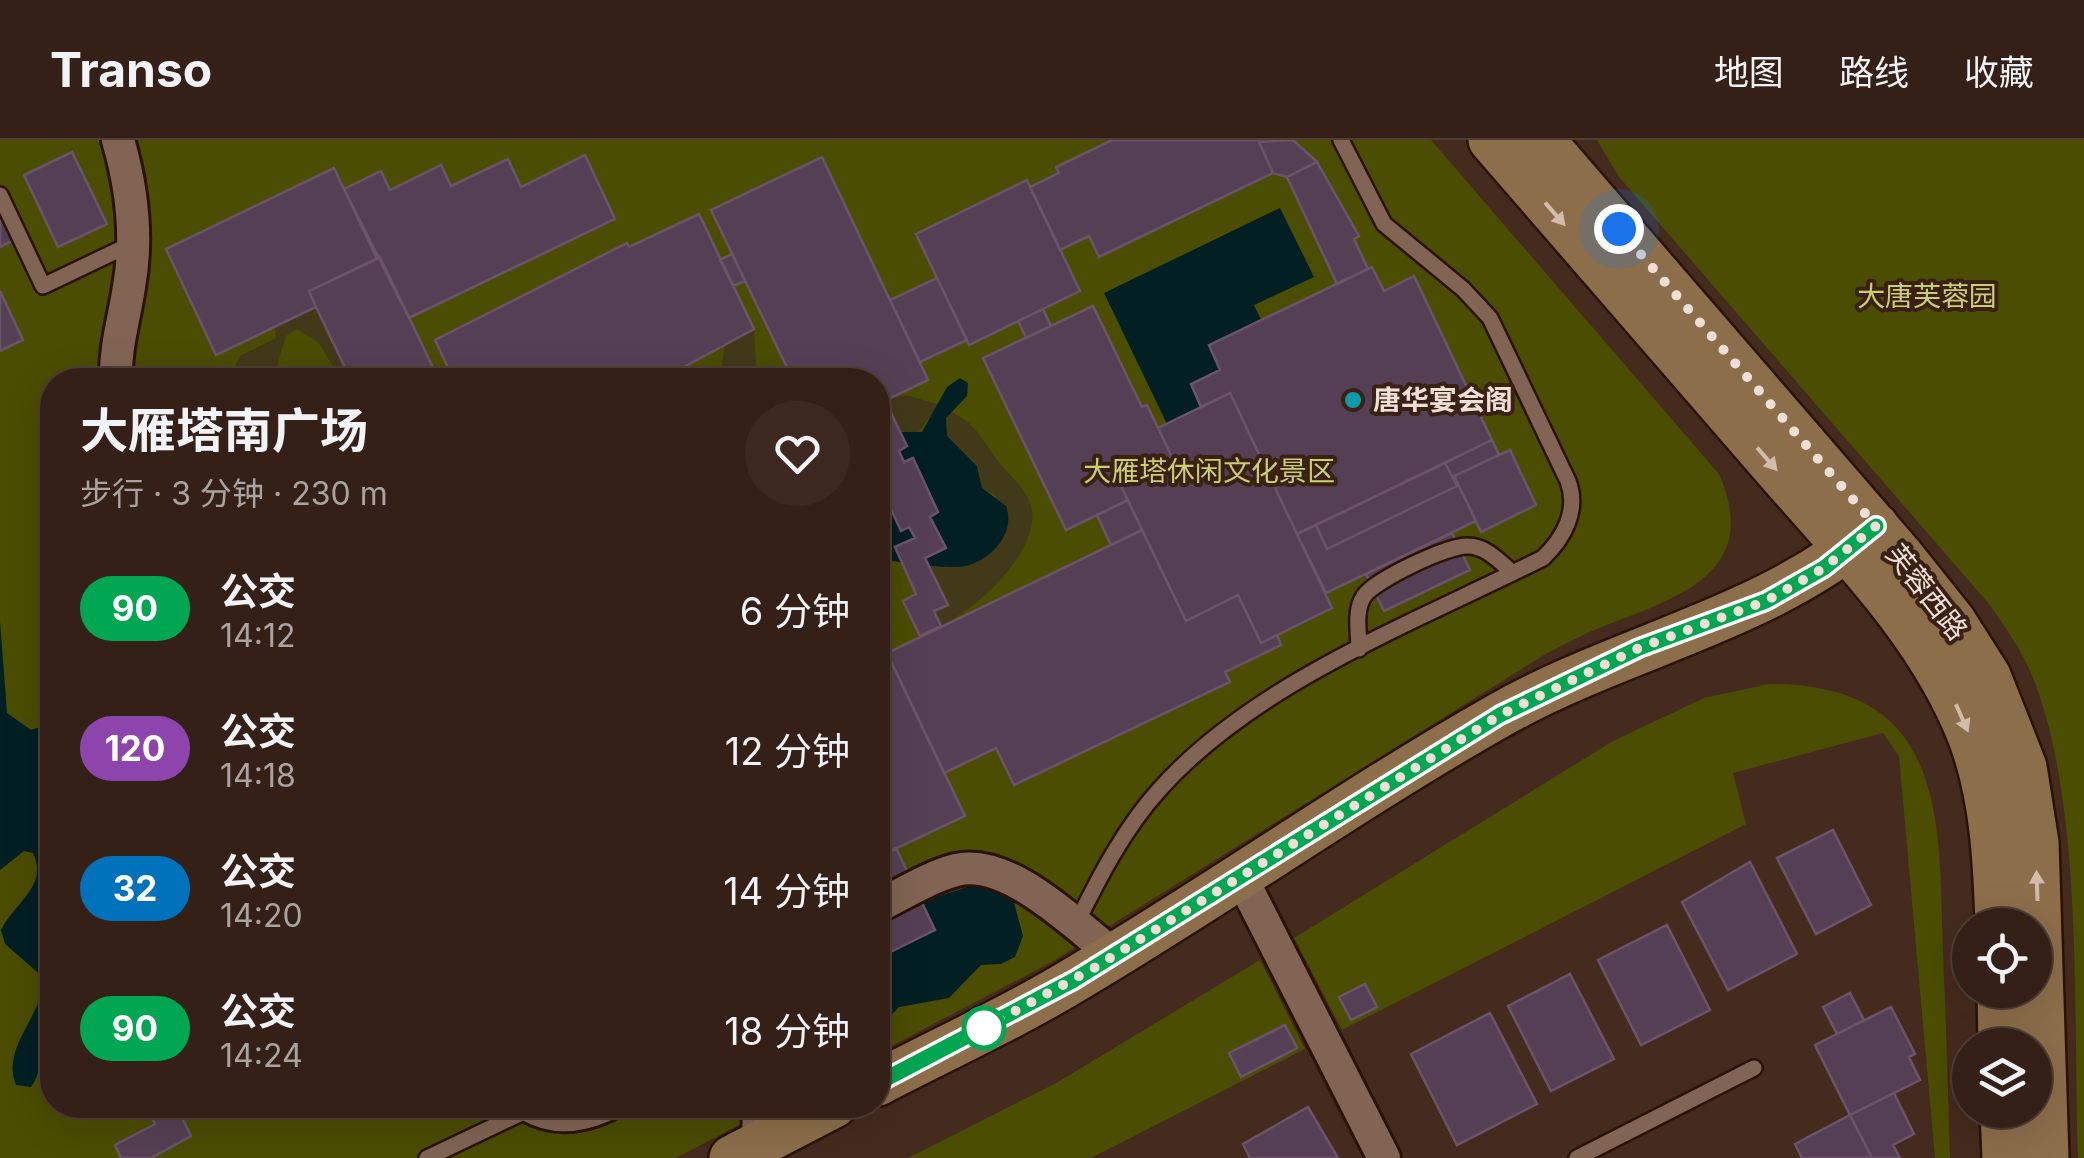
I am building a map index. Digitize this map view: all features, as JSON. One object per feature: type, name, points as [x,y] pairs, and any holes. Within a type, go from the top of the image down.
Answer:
[{"type":"main road","name":"芙蓉西路","points":[[1491,140],[1861,539],[1953,621],[1988,676],[2024,767],[2036,843],[2046,1158]]},
{"type":"main road","name":"芙蓉西路","points":[[1542,140],[1861,539],[1928,654],[1971,739],[1992,826],[1997,908]]},
{"type":"main road","points":[[890,1077],[1115,956],[1500,715],[1639,648],[1766,601],[1861,539]]},
{"type":"main road","points":[[749,1136],[798,1118]]},
{"type":"main road","points":[[2004,1128],[2005,1158]]},
{"type":"street","points":[[116,368],[133,242],[132,199],[118,140]]},
{"type":"street","points":[[890,900],[944,874],[985,869],[1014,879],[1115,956]]},
{"type":"street","points":[[1241,877],[1384,1158]]},
{"type":"lane","points":[[1075,926],[1127,831],[1196,753],[1255,711],[1359,649],[1542,558],[1560,539],[1572,510],[1568,481],[1490,318],[1464,289],[1384,224],[1341,140]]},
{"type":"lane","points":[[0,196],[43,286],[133,242]]},
{"type":"lane","points":[[1359,649],[1358,612],[1364,595],[1392,576],[1454,547],[1470,545],[1487,551],[1513,573]]},
{"type":"lane","points":[[1577,1158],[1754,1068]]},
{"type":"lane","points":[[427,1158],[506,1118]]},
{"type":"green space","name":"大雁塔休闲文化景区","points":[[0,140],[1431,140],[1719,474],[1729,507],[1730,535],[1721,557],[1706,576],[1685,591],[1544,655],[1050,963],[890,1047],[890,368],[40,368],[40,1118],[752,1118],[676,1158],[0,1158]]},
{"type":"green space","name":"大唐芙蓉园","points":[[1597,140],[2084,140],[2084,1158],[2078,1158],[2070,863],[2054,748],[2030,672],[1989,604],[1619,177]]},
{"type":"green space","points":[[1769,684],[1827,690],[1870,707],[1901,733],[1921,767],[1933,807],[1939,852],[1950,1158],[1935,1158],[1899,756],[1883,733],[1733,773],[1746,824],[1342,1030],[1294,938],[1613,741],[1704,698]],"holes":[[[1365,984],[1376,1008],[1351,1020],[1339,997]]]},
{"type":"green space","points":[[1260,960],[1305,1049],[1091,1158],[908,1158],[1058,1082]]},
{"type":"sand","points":[[316,307],[345,368],[334,368],[319,343],[297,329],[286,336],[275,368],[234,368],[240,356],[276,338],[275,328]]},
{"type":"sand","points":[[754,329],[756,368],[722,368],[725,343]]},
{"type":"sand","points":[[907,395],[939,405],[917,434],[900,431],[890,410],[890,399]]},
{"type":"sand","points":[[951,412],[978,433],[1023,490],[1032,511],[1031,528],[1015,562],[971,607],[941,626],[934,611],[947,605],[927,562],[965,567],[995,548],[996,496],[982,488],[976,464],[947,435],[946,421]]},
{"type":"water","points":[[1280,208],[1314,277],[1254,305],[1261,320],[1209,345],[1220,370],[1191,384],[1201,407],[1167,424],[1104,293]]},
{"type":"water","points":[[960,378],[968,383],[967,396],[946,418],[947,436],[977,466],[982,488],[1006,506],[1008,526],[993,551],[966,566],[890,560],[890,432],[922,432],[947,387]]},
{"type":"water","points":[[0,621],[7,713],[31,730],[40,727],[40,974],[5,944],[1,930],[33,885],[37,865],[33,853],[24,851],[0,870]]},
{"type":"water","points":[[976,884],[1013,899],[1023,936],[1015,957],[1001,964],[981,965],[949,998],[899,1007],[890,1016],[890,952],[935,930],[922,902]]},
{"type":"water","points":[[40,997],[40,1066],[31,1087],[16,1085],[14,1057]]},
{"type":"building","points":[[1112,140],[1258,140],[1273,173],[1099,257],[1089,236],[1060,250],[1030,187],[1059,173],[1056,167]]},
{"type":"building","points":[[1293,140],[1317,162],[1287,177],[1273,173],[1259,142]]},
{"type":"building","points":[[72,152],[107,224],[58,247],[24,175]]},
{"type":"building","points":[[585,155],[615,219],[409,318],[344,189],[381,171],[390,190],[441,165],[451,186],[508,159],[521,187]]},
{"type":"building","points":[[822,157],[928,380],[890,398],[890,368],[787,368],[711,210]]},
{"type":"building","points":[[1317,162],[1359,236],[1354,239],[1368,269],[1337,284],[1287,177]]},
{"type":"building","points":[[334,168],[377,259],[309,291],[316,307],[216,355],[166,249]]},
{"type":"building","points":[[1027,180],[1080,291],[969,345],[916,234]]},
{"type":"building","points":[[0,210],[14,240],[0,247]]},
{"type":"building","points":[[699,214],[754,329],[682,368],[448,368],[435,340],[627,243],[629,247]]},
{"type":"building","points":[[732,254],[745,281],[733,286],[720,260]]},
{"type":"building","points":[[380,257],[433,368],[345,368],[309,291]]},
{"type":"building","name":"唐华宴会阁","points":[[1372,267],[1384,291],[1414,276],[1492,440],[1297,534],[1230,393],[1201,407],[1191,384],[1220,370],[1209,345]]},
{"type":"building","points":[[937,278],[967,340],[920,362],[890,300]]},
{"type":"building","points":[[0,291],[23,340],[0,351]]},
{"type":"building","points":[[1093,306],[1142,407],[1147,405],[1172,457],[1119,482],[1128,500],[1066,530],[983,358]]},
{"type":"building","points":[[1043,309],[1051,326],[1026,338],[1018,321]]},
{"type":"building","points":[[1230,393],[1332,608],[1261,643],[1238,595],[1186,621],[1119,482],[1172,457],[1158,428]]},
{"type":"building","points":[[890,410],[907,446],[899,451],[904,462],[913,458],[938,512],[930,517],[946,548],[925,558],[948,605],[934,611],[941,626],[920,636],[903,601],[916,594],[895,547],[915,538],[909,527],[901,531],[890,507]]},
{"type":"building","points":[[1492,440],[1499,455],[1454,476],[1476,521],[1326,593],[1297,534],[1316,525],[1327,549],[1457,486],[1445,463]]},
{"type":"building","points":[[1510,450],[1536,505],[1481,532],[1454,476]]},
{"type":"building","points":[[1445,463],[1457,486],[1327,549],[1316,525]]},
{"type":"building","points":[[1128,500],[1142,530],[1111,545],[1097,515]]},
{"type":"building","points":[[1142,530],[1186,621],[1238,595],[1261,643],[1277,635],[1281,645],[1225,672],[1230,682],[1014,785],[996,748],[944,773],[890,659],[890,652]]},
{"type":"building","points":[[1452,533],[1470,570],[1384,611],[1366,574]]},
{"type":"building","points":[[890,659],[965,816],[890,851]]},
{"type":"building","points":[[1833,830],[1871,905],[1816,934],[1777,858]]},
{"type":"building","points":[[896,848],[935,930],[890,952],[890,851]]},
{"type":"building","points":[[1750,862],[1797,954],[1728,990],[1682,902]]},
{"type":"building","points":[[1667,925],[1710,1010],[1641,1045],[1598,960]]},
{"type":"building","points":[[1570,974],[1614,1059],[1551,1091],[1508,1006]]},
{"type":"building","points":[[1365,984],[1377,1007],[1351,1020],[1339,997]]},
{"type":"building","points":[[1850,993],[1864,1020],[1837,1034],[1823,1007]]},
{"type":"building","points":[[1891,1007],[1915,1054],[1909,1057],[1920,1080],[1850,1115],[1815,1045]]},
{"type":"building","points":[[1490,1013],[1537,1104],[1457,1145],[1411,1054]]},
{"type":"building","points":[[1285,1025],[1297,1048],[1241,1077],[1229,1053]]},
{"type":"building","points":[[1894,1093],[1914,1134],[1893,1145],[1900,1158],[1872,1158],[1850,1115]]},
{"type":"building","points":[[1308,1107],[1338,1158],[1250,1158],[1243,1144]]},
{"type":"building","points":[[1850,1115],[1872,1158],[1802,1158],[1795,1144]]},
{"type":"building","points":[[152,1118],[182,1118],[191,1136],[151,1158],[121,1158],[115,1145],[155,1124]]},
{"type":"bus line","name":"90","points":[[890,1077],[1074,980],[1500,715],[1639,648],[1766,601],[1824,568],[1876,526]]},
{"type":"place","name":"唐华宴会阁","points":[[1353,400]]},
{"type":"route","points":[[984,1028],[1168,924],[1500,715],[1639,648],[1766,601],[1824,568],[1876,526],[1619,229]]}]
